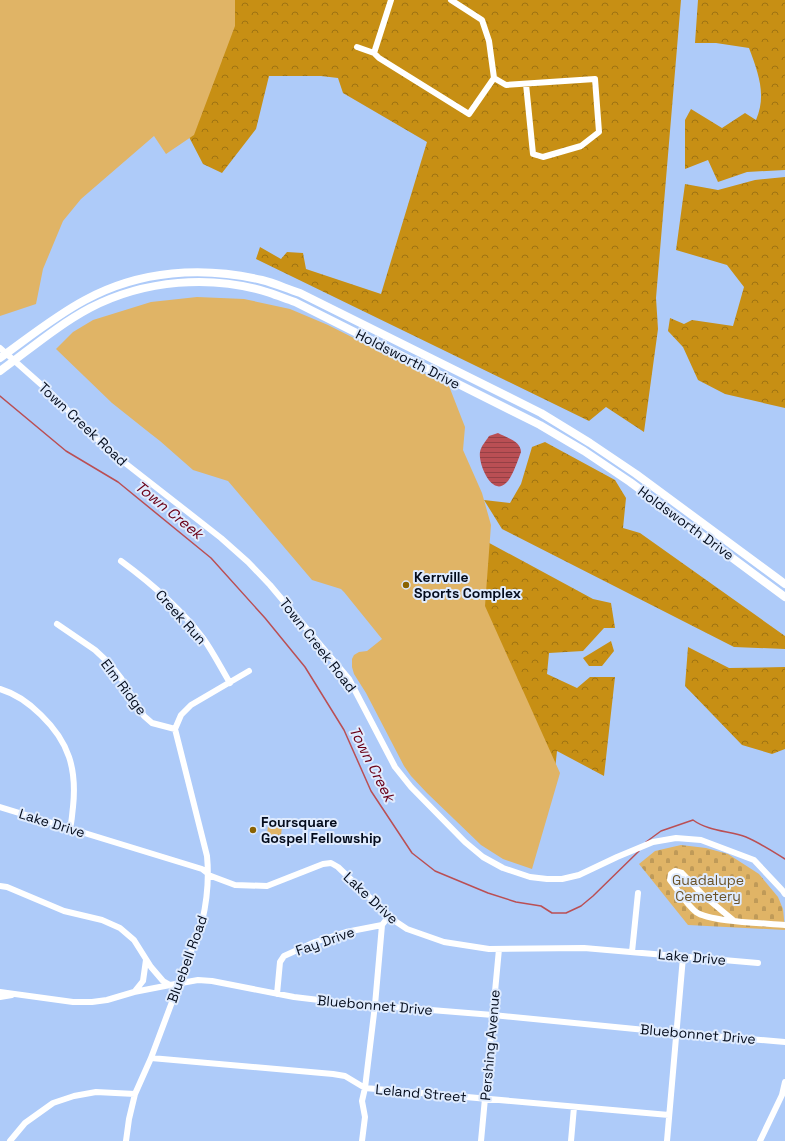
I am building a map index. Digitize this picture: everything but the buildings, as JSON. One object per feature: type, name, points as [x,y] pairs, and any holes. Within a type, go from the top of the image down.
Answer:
[{"type":"main road","name":"Holdsworth Drive","points":[[0,358],[66,311],[86,299],[128,282],[180,272],[212,272],[264,280],[300,293],[541,413],[590,443],[636,474],[785,584]]},
{"type":"main road","name":"Holdsworth Drive","points":[[0,371],[72,319],[90,308],[131,292],[181,282],[211,282],[269,292],[295,302],[489,399],[540,425],[584,451],[633,484],[785,597]]},
{"type":"main road","points":[[489,399],[493,390]]},
{"type":"main road","points":[[767,583],[773,575]]},
{"type":"street","points":[[374,53],[391,0]]},
{"type":"street","points":[[357,47],[374,53],[379,58],[469,114],[494,78],[489,41],[482,20],[451,0]]},
{"type":"street","points":[[494,78],[506,85],[595,79],[599,132],[581,146],[543,157],[533,154],[526,84]]},
{"type":"street","name":"Town Creek Road","points":[[0,348],[53,395],[111,452],[221,538],[248,562],[270,585],[349,680],[395,767],[411,787],[465,842],[483,857],[503,868],[530,877],[562,879],[578,875],[648,844],[676,838],[701,840],[754,860],[784,891],[785,894]]},
{"type":"street","name":"Creek Run","points":[[121,561],[138,573],[174,606],[204,640],[230,683]]},
{"type":"street","name":"Elm Ridge","points":[[57,624],[95,650],[110,664],[121,678],[144,716],[152,723],[175,729]]},
{"type":"street","points":[[175,729],[181,715],[191,705],[249,671]]},
{"type":"street","points":[[0,689],[21,698],[30,705],[53,726],[62,740],[71,762],[75,780],[70,828]]},
{"type":"street","name":"Bluebell Road","points":[[126,1141],[128,1119],[135,1094],[151,1058],[202,922],[206,903],[208,874],[207,856],[175,729]]},
{"type":"street","name":"Lake Drive","points":[[0,807],[202,869],[211,876],[239,886],[267,886],[323,864],[331,863],[338,867],[389,916],[407,929],[437,941],[499,950],[584,948],[758,963]]},
{"type":"street","points":[[733,920],[703,895],[682,873],[677,871],[671,874],[670,880],[697,913],[708,918],[733,920],[785,924]]},
{"type":"street","points":[[0,886],[7,887],[64,911],[102,920],[120,928],[134,940],[154,971],[170,985]]},
{"type":"street","points":[[632,952],[638,893]]},
{"type":"street","points":[[362,1141],[365,1117],[362,1101],[365,1088],[375,1005],[382,925],[389,916]]},
{"type":"street","name":"Fay Drive","points":[[277,994],[280,962],[284,956],[315,942],[346,932],[382,925]]},
{"type":"street","name":"Pershing Avenue","points":[[481,1141],[499,950]]},
{"type":"street","points":[[667,1141],[683,957]]},
{"type":"street","points":[[134,992],[143,981],[146,958]]},
{"type":"street","name":"Bluebonnet Drive","points":[[0,992],[73,1002],[92,1002],[124,996],[134,992],[198,980],[212,981],[294,997],[785,1042]]},
{"type":"street","points":[[0,998],[18,994]]},
{"type":"street","name":"Leland Street","points":[[151,1058],[333,1074],[345,1076],[365,1088],[669,1115]]},
{"type":"street","points":[[760,1141],[782,1095],[785,1082]]},
{"type":"street","points":[[10,1141],[30,1119],[54,1103],[74,1096],[96,1092],[135,1094]]},
{"type":"street","points":[[570,1141],[574,1107]]},
{"type":"green space","points":[[0,0],[235,0],[235,26],[194,135],[166,154],[154,136],[81,199],[63,221],[43,269],[36,304],[0,316]]},
{"type":"green space","points":[[231,0],[681,0],[656,298],[658,329],[644,432],[606,407],[589,421],[256,259],[260,247],[281,259],[287,252],[303,253],[306,269],[381,294],[427,142],[343,93],[338,78],[321,76],[269,76],[256,129],[222,173],[203,164],[175,110]]},
{"type":"green space","points":[[698,0],[785,0],[785,170],[747,172],[718,182],[708,160],[685,169],[685,120],[691,109],[722,128],[745,113],[756,120],[761,102],[758,75],[749,48],[716,43],[695,43]]},
{"type":"green space","points":[[785,177],[785,408],[725,394],[698,380],[683,347],[668,331],[670,318],[684,324],[692,320],[733,326],[744,287],[727,265],[676,250],[685,184],[718,190],[755,180]]},
{"type":"green space","name":"Kerrville Sports Complex","points":[[197,297],[244,299],[290,309],[328,325],[449,386],[465,427],[463,450],[482,493],[491,525],[485,606],[560,773],[532,869],[503,859],[481,845],[427,793],[404,766],[366,693],[354,674],[352,667],[352,659],[354,655],[359,652],[367,651],[382,639],[344,592],[341,589],[312,580],[228,481],[193,470],[160,441],[112,403],[56,349],[73,332],[93,320],[151,302]]},
{"type":"green space","points":[[545,442],[615,480],[626,498],[623,528],[640,533],[785,636],[785,649],[734,647],[502,529],[484,500],[510,503],[521,484],[532,447]]},
{"type":"green space","points":[[469,532],[593,599],[611,603],[615,628],[604,628],[583,651],[549,653],[547,674],[577,688],[590,677],[615,677],[604,776],[557,751],[553,788],[500,736]]},
{"type":"green space","points":[[611,641],[614,651],[602,666],[589,666],[583,658]]},
{"type":"green space","points":[[688,647],[729,668],[785,667],[785,749],[772,754],[742,745],[685,686]]},
{"type":"green space","points":[[268,825],[282,826],[281,836],[267,835]]},
{"type":"green space","name":"Guadalupe Cemetery","points":[[681,845],[706,848],[728,854],[759,874],[778,897],[783,909],[785,930],[688,925],[639,864],[655,851]]},
{"type":"shaded area","points":[[498,433],[516,442],[519,445],[521,452],[515,469],[508,481],[501,486],[496,486],[491,483],[481,464],[480,457],[481,448],[489,436]]},
{"type":"waterway","name":"Town Creek","points":[[0,396],[66,451],[118,482],[211,558],[265,618],[305,667],[344,730],[371,791],[412,853],[435,871],[488,893],[516,902],[541,906],[552,913],[566,913],[581,906],[593,896],[639,851]]},
{"type":"waterway","name":"Town Creek","points":[[646,842],[661,831],[693,820],[712,829],[746,837],[761,844],[785,859]]},
{"type":"place","name":"Kerrville Sports Complex","points":[[406,585]]},
{"type":"place","name":"Foursquare Gospel Fellowship","points":[[253,830]]}]
